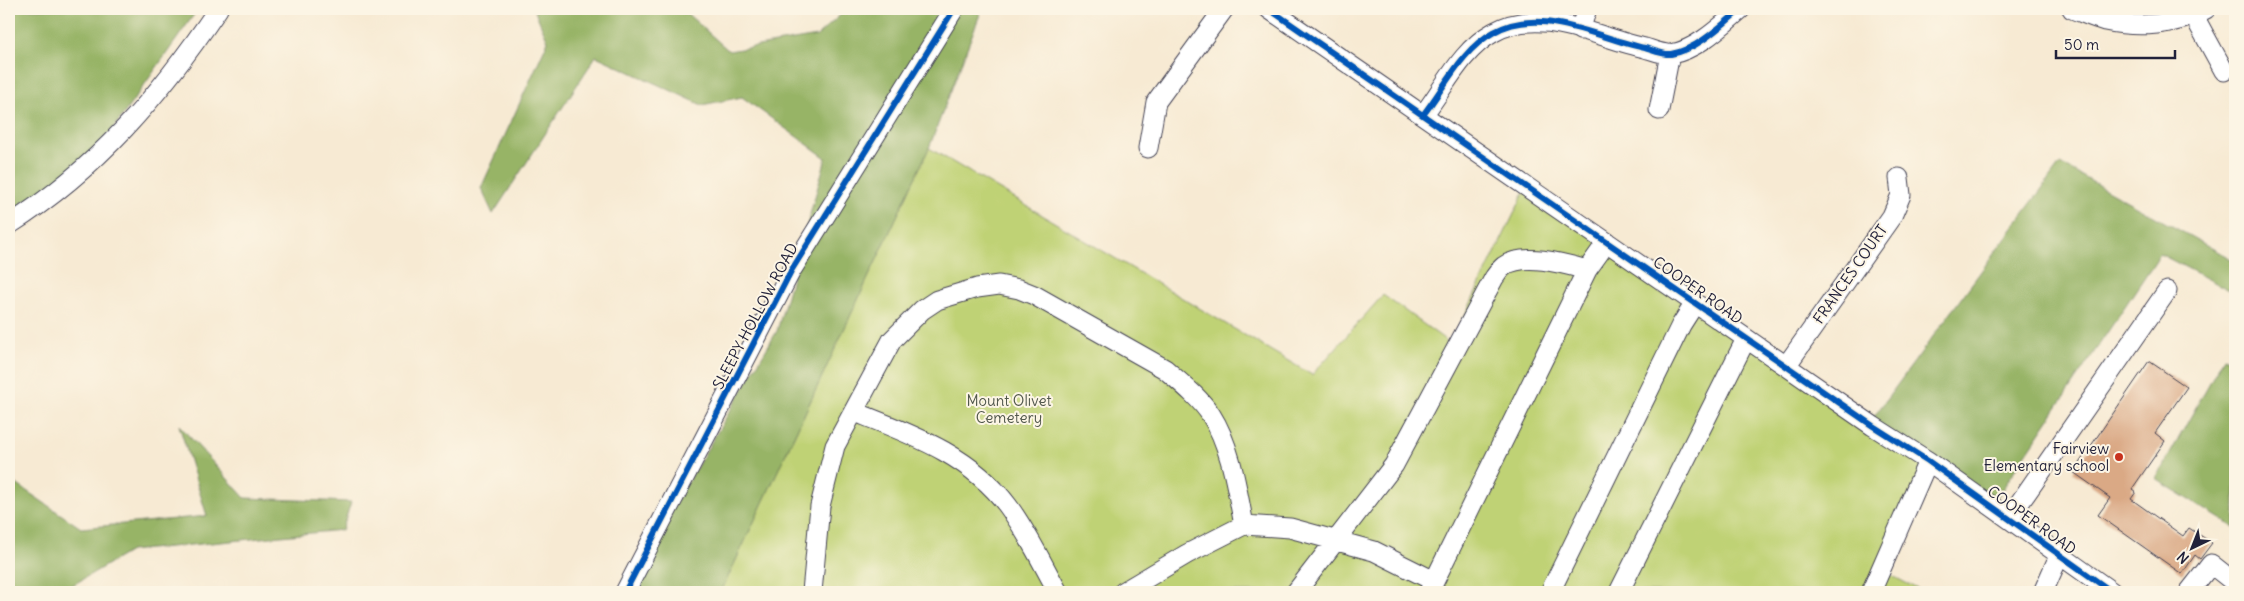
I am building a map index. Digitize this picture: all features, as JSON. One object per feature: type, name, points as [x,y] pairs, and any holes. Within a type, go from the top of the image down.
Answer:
[{"type":"street","points":[[9,225],[76,177],[112,143],[160,88],[218,9]]},
{"type":"street","name":"SLEEPY HOLLOW ROAD","points":[[625,592],[791,271],[954,9]]},
{"type":"street","points":[[1148,148],[1156,102],[1224,9]]},
{"type":"street","name":"COOPER ROAD","points":[[1269,9],[1746,339],[1928,461],[2112,592]]},
{"type":"street","points":[[1580,30],[1587,9]]},
{"type":"street","points":[[1422,115],[1466,55],[1493,32],[1509,25],[1536,21],[1580,30],[1670,54],[1703,41],[1741,9]]},
{"type":"street","points":[[2072,9],[2104,21],[2134,24],[2160,24],[2200,12],[2224,71]]},
{"type":"street","points":[[1659,110],[1670,54]]},
{"type":"street","name":"FRANCES COURT","points":[[1786,366],[1892,216],[1901,195],[1899,178]]},
{"type":"street","points":[[1123,592],[1187,554],[1244,526],[1290,528],[1374,551],[1432,587],[1587,270],[1607,242]]},
{"type":"street","points":[[1296,592],[1394,465],[1494,278],[1503,267],[1524,259],[1566,264],[1587,270]]},
{"type":"street","points":[[812,592],[820,506],[831,458],[875,369],[892,340],[922,310],[948,296],[977,288],[999,285],[1019,289],[1034,295],[1165,370],[1184,385],[1210,414],[1217,425],[1237,489],[1244,526]]},
{"type":"street","points":[[2009,518],[2167,291]]},
{"type":"street","points":[[1550,592],[1681,325],[1695,303]]},
{"type":"street","points":[[1619,592],[1746,339]]},
{"type":"street","points":[[855,412],[915,436],[943,450],[982,478],[1008,505],[1058,592]]},
{"type":"street","points":[[1871,592],[1928,461]]},
{"type":"street","points":[[2044,592],[2059,556]]},
{"type":"street","points":[[2189,592],[2211,564],[2235,583]]},
{"type":"green space","points":[[9,9],[198,9],[94,156],[9,212]]},
{"type":"green space","points":[[534,9],[682,9],[729,51],[817,36],[847,9],[982,9],[929,148],[721,592],[623,592],[777,331],[826,158],[742,97],[702,105],[596,56],[493,214],[481,188],[548,41]]},
{"type":"green space","name":"Mount Olivet Cemetery","points":[[929,148],[1312,375],[1383,295],[1451,344],[1526,189],[1924,464],[1879,569],[1923,592],[721,592]]},
{"type":"green space","points":[[2060,164],[2235,261],[2235,293],[2160,254],[1989,509],[1867,426]]},
{"type":"green space","points":[[2224,357],[2235,363],[2235,528],[2156,479]]},
{"type":"green space","points":[[179,425],[245,498],[351,502],[342,530],[130,551],[61,592],[9,592],[9,479],[81,528],[207,516]]},
{"type":"building","name":"Fairview Elementary school","points":[[2149,361],[2187,387],[2155,433],[2165,441],[2132,489],[2136,492],[2131,499],[2183,536],[2189,528],[2212,543],[2200,559],[2195,555],[2182,574],[2098,515],[2110,498],[2073,472]]},
{"type":"cycle path","points":[[625,592],[791,271],[954,9]]},
{"type":"cycle path","points":[[1269,9],[1873,426],[1928,461],[2112,592]]},
{"type":"cycle path","points":[[1423,115],[1454,70],[1472,49],[1494,32],[1512,25],[1531,22],[1570,26],[1665,54],[1671,54],[1681,52],[1700,42],[1741,9]]},
{"type":"place","name":"Fairview Elementary school","points":[[2119,457]]}]
